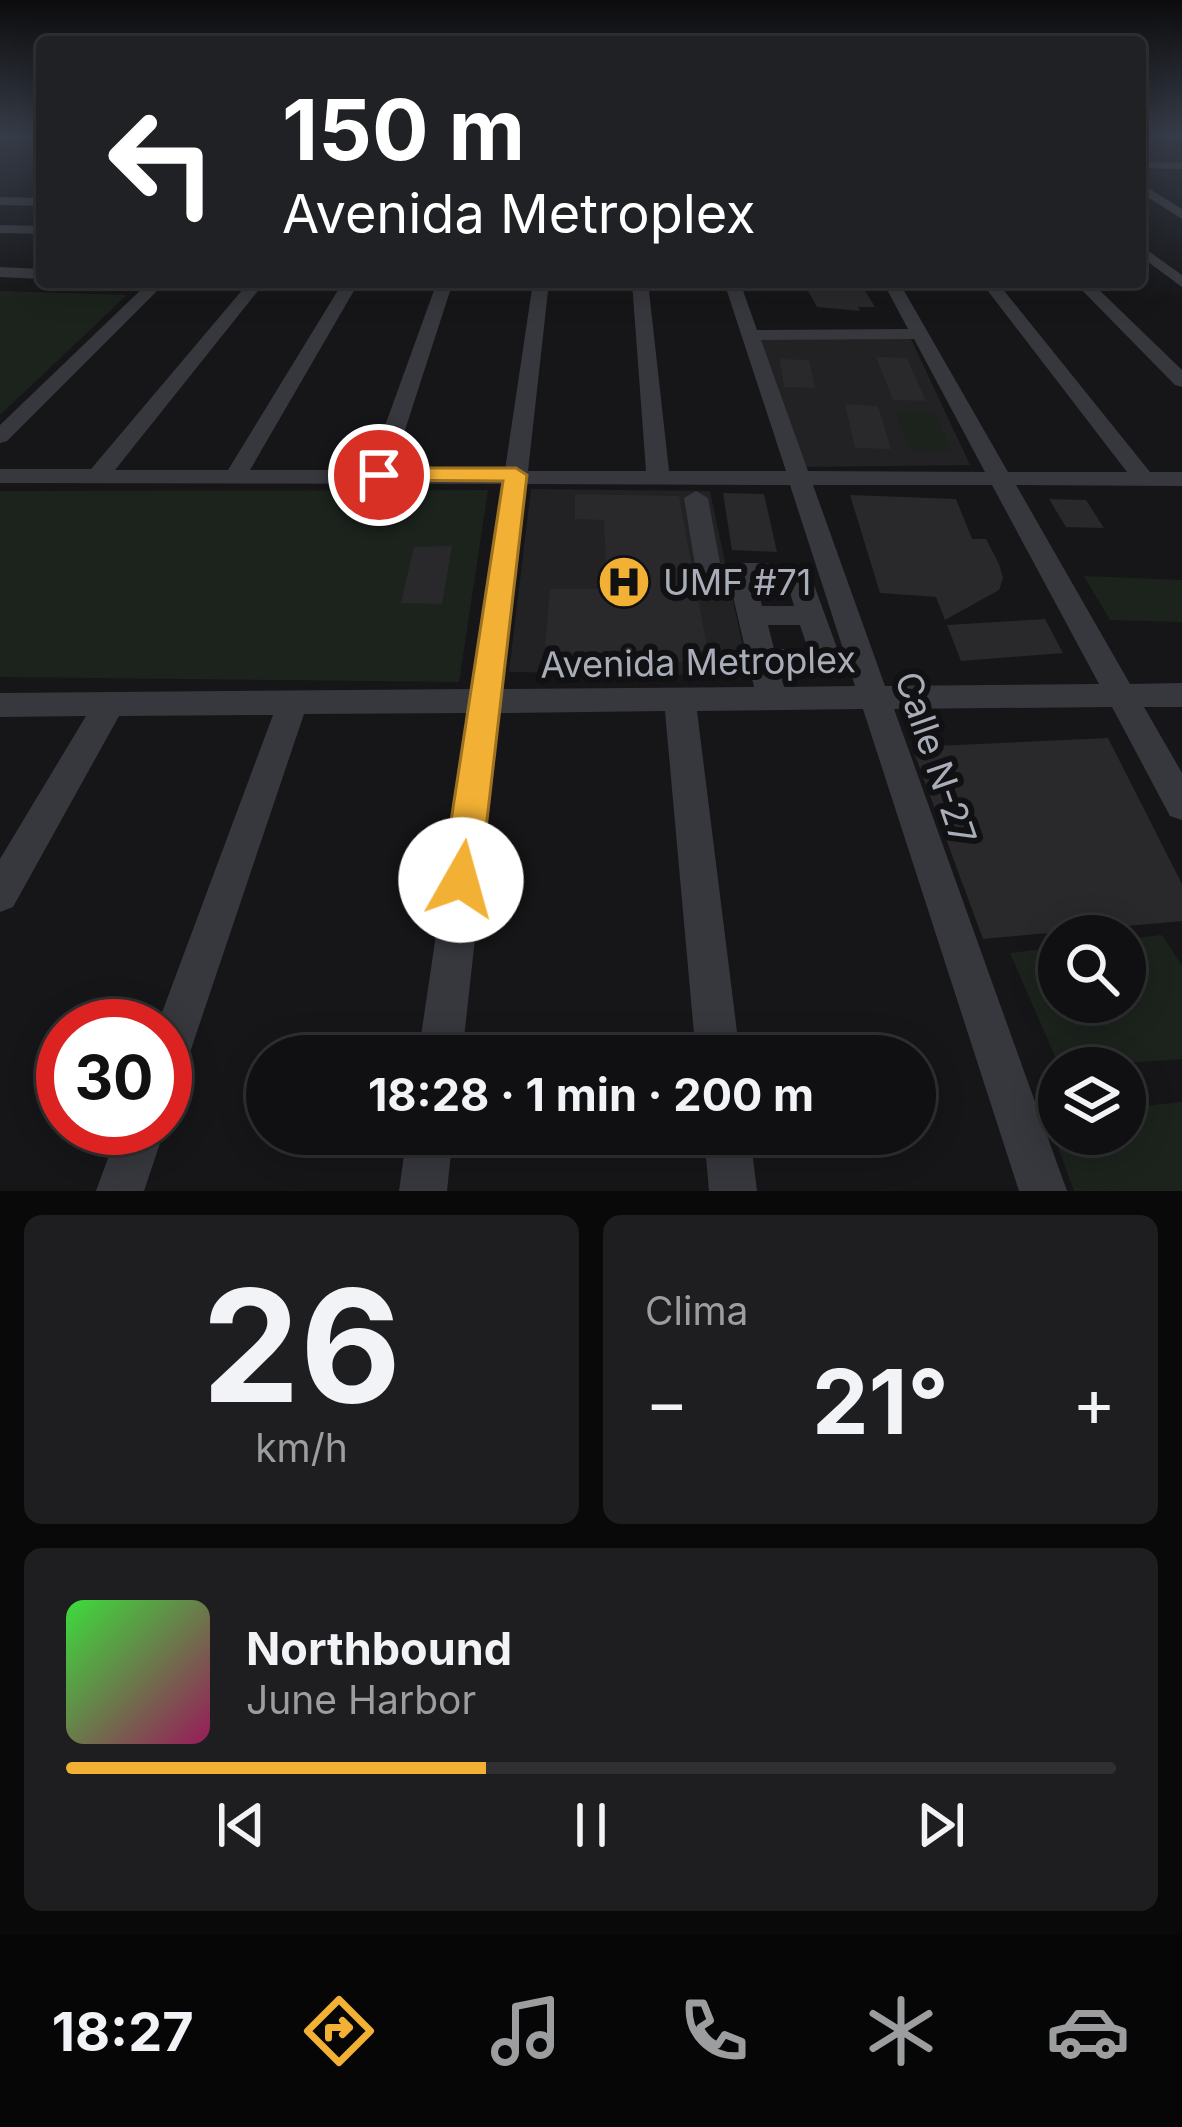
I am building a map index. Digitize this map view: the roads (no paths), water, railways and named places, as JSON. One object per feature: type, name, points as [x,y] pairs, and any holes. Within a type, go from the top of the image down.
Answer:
[{"type":"street","points":[[1146,191],[1182,215]]},
{"type":"street","points":[[0,201],[36,202]]},
{"type":"street","points":[[0,229],[36,230]]},
{"type":"street","points":[[1146,254],[1182,282]]},
{"type":"street","points":[[1146,264],[1182,265]]},
{"type":"street","points":[[0,272],[36,274]]},
{"type":"street","points":[[0,437],[152,288]]},
{"type":"street","points":[[98,476],[252,288]]},
{"type":"street","points":[[236,475],[347,288]]},
{"type":"street","points":[[379,475],[443,288]]},
{"type":"street","points":[[443,1035],[482,704],[540,288]]},
{"type":"street","points":[[641,288],[658,475]]},
{"type":"street","name":"Calle N-27","points":[[734,288],[1043,1191]]},
{"type":"street","points":[[895,288],[1182,806]]},
{"type":"street","points":[[994,288],[1144,478]]},
{"type":"street","points":[[1088,288],[1182,382]]},
{"type":"street","points":[[750,334],[923,334]]},
{"type":"street","points":[[0,476],[1182,479]]},
{"type":"street","points":[[695,498],[710,571],[796,571],[826,659],[762,660]]},
{"type":"street","points":[[740,572],[772,700]]},
{"type":"street","points":[[751,616],[811,615]]},
{"type":"street","name":"Avenida Metroplex","points":[[0,705],[1182,695]]},
{"type":"street","points":[[680,702],[716,1035]]},
{"type":"street","points":[[188,999],[292,704]]},
{"type":"street","points":[[0,894],[109,705]]},
{"type":"street","points":[[120,1191],[133,1155]]},
{"type":"street","points":[[423,1191],[427,1155]]},
{"type":"street","points":[[729,1155],[733,1191]]},
{"type":"place","name":"UMF #71","points":[[624,582]]}]
